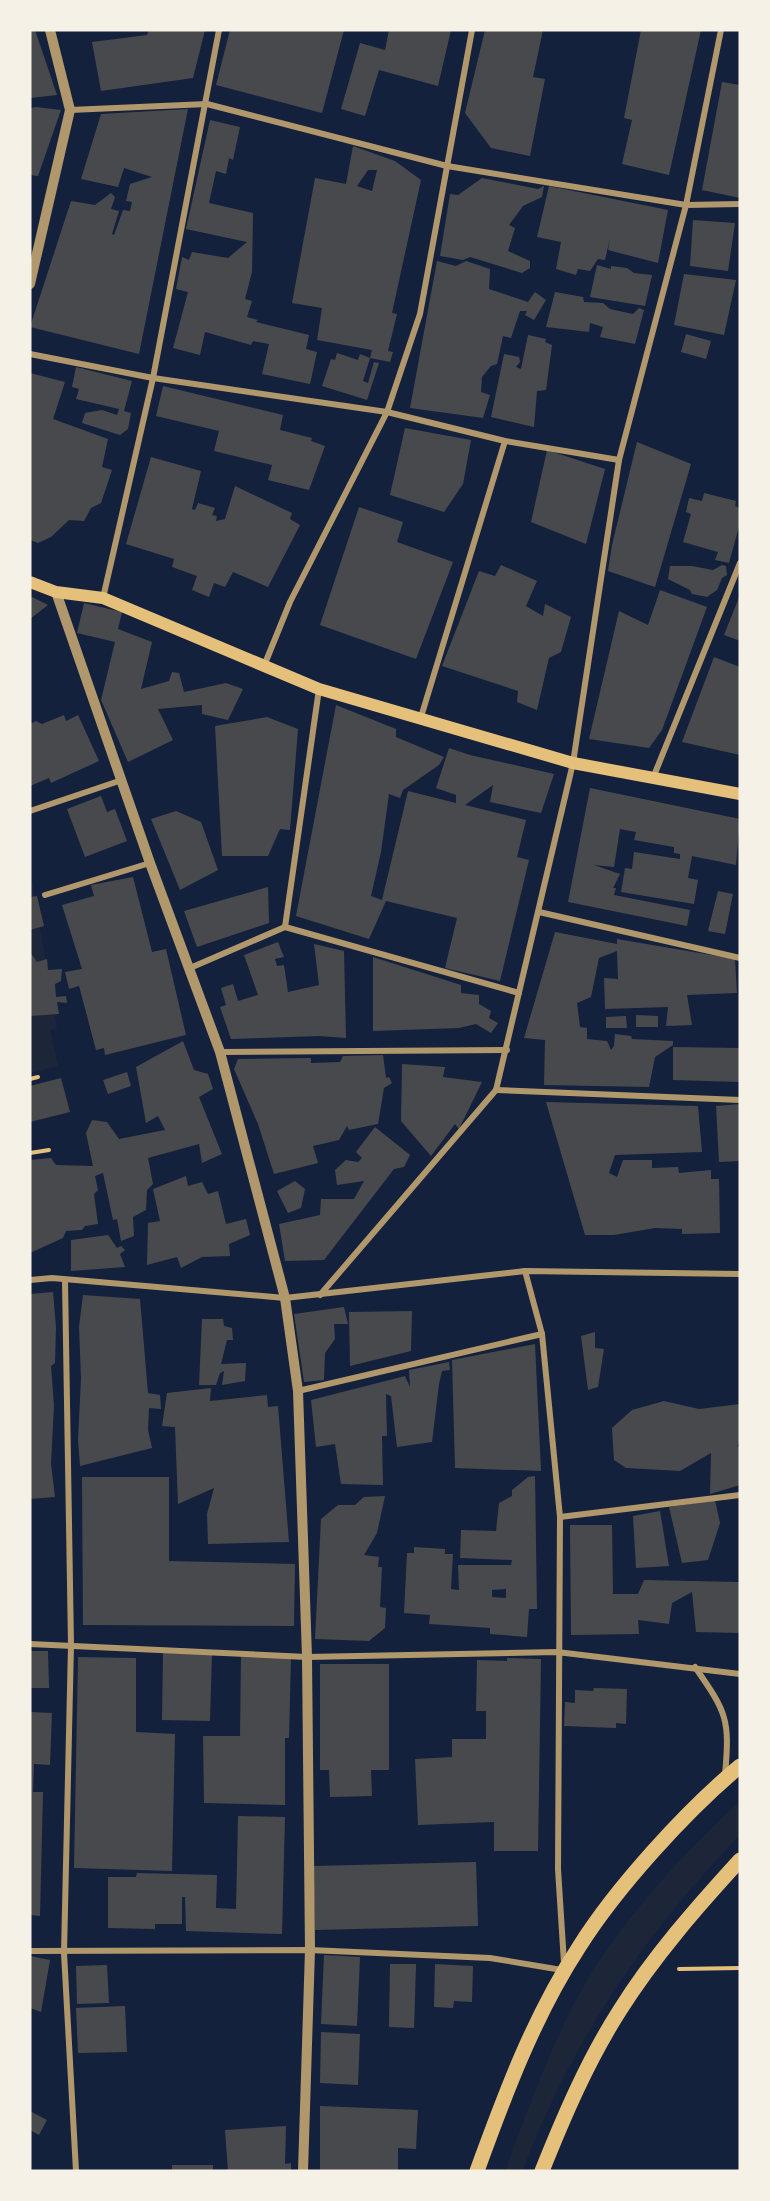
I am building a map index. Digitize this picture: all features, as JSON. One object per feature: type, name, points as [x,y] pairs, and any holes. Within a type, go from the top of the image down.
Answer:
[{"type":"main road","points":[[30,582],[56,592],[103,598],[319,690],[421,717],[573,763],[740,794]]},
{"type":"main road","points":[[477,2171],[512,2079],[579,1945],[631,1878],[740,1766]]},
{"type":"main road","points":[[542,2171],[588,2067],[620,2010],[667,1944],[740,1860]]},
{"type":"street","points":[[30,284],[70,110],[50,30]]},
{"type":"street","points":[[103,598],[153,378],[207,104],[219,30]]},
{"type":"street","points":[[263,667],[290,602],[387,412],[420,314],[472,30]]},
{"type":"street","points":[[320,1295],[496,1090],[573,763],[619,460],[687,205],[721,30]]},
{"type":"street","points":[[70,110],[207,104],[447,166],[687,205],[740,204]]},
{"type":"street","points":[[30,354],[153,378],[387,412],[505,441],[619,460]]},
{"type":"street","points":[[421,717],[505,441]]},
{"type":"street","points":[[653,778],[740,563]]},
{"type":"street","points":[[56,592],[150,863],[220,1052],[285,1298],[298,1391],[307,1657],[310,1950],[303,2171]]},
{"type":"street","points":[[285,927],[319,690]]},
{"type":"street","points":[[30,811],[122,780]]},
{"type":"street","points":[[45,895],[150,863]]},
{"type":"street","points":[[539,912],[740,958]]},
{"type":"street","points":[[190,968],[285,927],[519,993]]},
{"type":"street","points":[[220,1052],[507,1050]]},
{"type":"street","points":[[496,1090],[740,1100]]},
{"type":"street","points":[[30,1952],[310,1950],[490,1958],[565,1970],[558,1869],[557,1652],[560,1517],[542,1334],[525,1271]]},
{"type":"street","points":[[30,1280],[52,1278],[65,1281],[285,1298],[525,1271],[740,1274]]},
{"type":"street","points":[[65,1281],[70,1645],[64,1953],[76,2171]]},
{"type":"street","points":[[298,1391],[542,1334]]},
{"type":"street","points":[[560,1517],[740,1494]]},
{"type":"street","points":[[30,1644],[307,1657],[557,1652],[740,1674]]},
{"type":"street","points":[[695,1667],[720,1704],[729,1733],[725,1779]]},
{"type":"path","points":[[30,1079],[38,1077]]},
{"type":"path","points":[[30,1154],[49,1150]]},
{"type":"path","points":[[649,1970],[740,1968]]},
{"type":"shaded area","points":[[30,867],[57,1028],[50,1030],[58,1066],[30,1073]]},
{"type":"shaded area","points":[[740,1801],[740,1835],[685,1895],[614,1990],[555,2095],[523,2171],[505,2171],[553,2047],[596,1966],[639,1907],[663,1879]]},
{"type":"building","points":[[30,30],[35,30],[57,95],[30,98]]},
{"type":"building","points":[[149,30],[205,30],[193,78],[101,91],[92,42],[147,35]]},
{"type":"building","points":[[230,30],[344,30],[322,113],[216,85]]},
{"type":"building","points":[[389,30],[451,30],[438,86],[379,70],[365,116],[341,109],[360,43],[385,50]]},
{"type":"building","points":[[485,30],[543,30],[533,77],[545,79],[530,156],[491,148],[465,113]]},
{"type":"building","points":[[641,30],[701,30],[669,175],[622,164],[632,120],[624,118]]},
{"type":"building","points":[[722,82],[740,85],[740,198],[702,190]]},
{"type":"building","points":[[30,108],[61,110],[38,176],[30,175]]},
{"type":"building","points":[[188,109],[139,354],[30,327],[71,201],[95,205],[111,193],[115,197],[111,209],[119,211],[112,234],[114,235],[123,210],[130,211],[132,202],[126,201],[130,184],[152,177],[124,168],[118,187],[81,179],[101,114]]},
{"type":"building","points":[[210,120],[240,127],[233,160],[229,158],[226,174],[216,171],[209,203],[253,213],[252,272],[245,299],[252,301],[247,317],[258,320],[256,322],[309,335],[306,349],[317,352],[310,384],[262,374],[269,344],[253,341],[251,345],[205,332],[200,355],[173,348],[188,292],[176,289],[182,257],[189,260],[192,252],[228,258],[247,242],[186,229]]},
{"type":"building","points":[[353,146],[395,161],[421,180],[392,313],[397,314],[388,351],[393,352],[390,362],[370,358],[372,350],[317,340],[322,308],[292,303],[315,178],[346,184]],"holes":[[[368,170],[377,170],[372,191],[357,186]]]},
{"type":"building","points":[[482,178],[538,189],[544,186],[542,197],[523,206],[509,225],[515,228],[508,251],[530,261],[530,268],[522,273],[470,257],[463,260],[440,256],[450,194],[458,195]]},
{"type":"building","points":[[549,186],[668,210],[658,263],[608,250],[610,238],[605,260],[598,259],[590,271],[578,269],[576,275],[556,269],[561,242],[537,237]]},
{"type":"building","points":[[693,220],[735,223],[728,271],[690,266]]},
{"type":"building","points":[[437,261],[456,266],[466,261],[490,269],[489,289],[528,302],[535,292],[546,300],[534,320],[525,315],[527,311],[520,311],[511,338],[503,336],[497,364],[491,366],[482,377],[481,392],[490,395],[483,418],[410,408]]},
{"type":"building","points":[[597,265],[611,269],[611,266],[627,268],[634,273],[652,275],[645,306],[590,297]]},
{"type":"building","points":[[684,274],[736,280],[724,335],[674,325]]},
{"type":"building","points":[[555,292],[583,297],[584,302],[603,303],[610,309],[633,314],[639,308],[644,310],[635,344],[600,337],[603,327],[590,323],[589,332],[546,327]]},
{"type":"building","points":[[686,334],[711,341],[706,359],[681,352]]},
{"type":"building","points":[[528,335],[546,339],[545,342],[552,345],[546,390],[537,391],[534,427],[491,417],[504,354],[519,357],[520,362],[516,367],[521,369]]},
{"type":"building","points":[[337,353],[358,360],[360,354],[370,358],[363,381],[368,383],[374,362],[379,363],[367,400],[322,386],[331,359],[335,360]]},
{"type":"building","points":[[76,367],[132,381],[124,411],[131,413],[128,429],[120,435],[82,423],[85,413],[102,410],[117,415],[119,409],[76,399],[79,389],[72,387]]},
{"type":"building","points":[[30,373],[65,382],[53,419],[108,439],[102,467],[112,470],[101,503],[91,508],[84,521],[69,520],[51,537],[38,543],[30,540]]},
{"type":"building","points":[[163,386],[283,415],[280,430],[312,438],[311,441],[325,446],[309,490],[268,480],[272,465],[214,451],[219,431],[156,416]]},
{"type":"building","points":[[405,428],[471,440],[463,484],[444,512],[390,495]]},
{"type":"building","points":[[637,442],[691,464],[655,587],[608,571],[612,545]]},
{"type":"building","points":[[547,450],[605,469],[586,544],[531,522]]},
{"type":"building","points":[[151,457],[201,471],[192,509],[195,510],[198,503],[215,508],[212,515],[217,516],[216,521],[225,519],[235,486],[292,513],[290,519],[300,525],[268,587],[233,572],[225,587],[214,583],[209,597],[192,590],[197,576],[172,567],[174,559],[126,544]]},
{"type":"building","points":[[704,493],[736,501],[735,506],[740,508],[740,523],[729,563],[715,560],[718,552],[683,542],[691,514],[686,512],[689,498],[702,501]]},
{"type":"building","points":[[359,507],[403,522],[397,542],[453,562],[416,659],[320,625]]},
{"type":"building","points":[[501,565],[537,581],[526,606],[543,616],[545,604],[571,617],[561,652],[549,658],[537,710],[517,702],[518,691],[442,666],[479,571],[495,576]]},
{"type":"building","points":[[722,565],[726,566],[727,575],[722,578],[717,590],[707,597],[692,594],[690,590],[668,579],[670,566],[692,566],[713,570]]},
{"type":"building","points":[[660,590],[707,607],[662,730],[649,748],[589,739],[619,611],[648,625]]},
{"type":"building","points":[[740,595],[740,641],[724,635]]},
{"type":"building","points":[[30,596],[48,605],[30,619]]},
{"type":"building","points":[[84,603],[122,612],[118,629],[152,642],[141,689],[169,681],[172,672],[179,673],[184,692],[226,683],[243,689],[228,720],[202,714],[202,705],[158,709],[173,740],[128,762],[101,700],[115,642],[77,633]]},
{"type":"building","points":[[714,657],[740,667],[740,755],[682,742]]},
{"type":"building","points":[[336,705],[396,729],[396,737],[444,757],[439,765],[403,790],[400,798],[389,794],[381,852],[371,896],[382,900],[408,791],[456,803],[456,795],[436,788],[449,748],[554,774],[541,813],[490,802],[493,785],[465,805],[526,820],[517,857],[529,860],[500,981],[445,968],[457,918],[386,901],[369,939],[296,916]]},
{"type":"building","points":[[64,715],[66,721],[78,715],[99,761],[51,783],[49,778],[30,786],[30,724],[36,721],[42,724]]},
{"type":"building","points":[[267,717],[298,729],[290,830],[280,829],[268,856],[222,856],[215,726]]},
{"type":"building","points":[[590,788],[740,819],[736,865],[692,856],[688,878],[698,880],[694,904],[621,892],[625,868],[632,869],[634,852],[680,859],[680,854],[674,853],[674,847],[634,840],[636,832],[620,829],[614,867],[594,865],[620,874],[613,888],[616,888],[614,895],[690,910],[687,926],[568,902]]},
{"type":"building","points":[[101,796],[107,812],[115,809],[127,841],[85,857],[67,809]]},
{"type":"building","points":[[176,811],[201,822],[218,870],[180,890],[151,819]]},
{"type":"building","points":[[133,877],[152,952],[166,949],[186,1035],[105,1055],[104,1048],[96,1050],[79,986],[69,989],[65,972],[82,969],[62,905],[94,896],[91,885]]},
{"type":"building","points":[[268,887],[269,923],[197,947],[184,911]]},
{"type":"building","points":[[718,891],[733,894],[725,934],[708,931]]},
{"type":"building","points":[[37,896],[44,926],[30,930],[30,897]]},
{"type":"building","points":[[555,932],[617,944],[617,939],[735,959],[737,993],[687,995],[692,1025],[666,1026],[668,1007],[605,1009],[604,978],[618,979],[617,951],[599,958],[591,997],[577,1003],[580,1027],[587,1028],[587,1039],[607,1041],[611,1050],[614,1046],[615,1034],[631,1036],[632,1039],[673,1041],[673,1045],[655,1057],[649,1087],[544,1085],[545,1040],[524,1038]]},
{"type":"building","points":[[278,942],[284,957],[275,959],[277,966],[284,965],[288,992],[319,985],[314,944],[344,951],[346,1038],[319,1036],[231,1039],[220,1007],[226,1005],[221,988],[233,984],[238,1001],[258,995],[244,955]]},
{"type":"building","points":[[30,952],[37,962],[47,959],[48,970],[62,969],[61,981],[55,984],[56,997],[66,996],[67,1003],[57,1002],[59,1014],[30,1016]]},
{"type":"building","points":[[373,957],[461,985],[461,993],[479,995],[479,1004],[491,1011],[489,1018],[498,1023],[491,1033],[476,1024],[459,1028],[373,1031]]},
{"type":"building","points":[[636,1015],[658,1016],[658,1027],[636,1027]]},
{"type":"building","points":[[626,1016],[627,1028],[606,1028],[606,1017]]},
{"type":"building","points":[[183,1041],[194,1070],[208,1074],[213,1089],[199,1097],[222,1154],[202,1163],[199,1144],[148,1158],[153,1184],[147,1190],[146,1210],[133,1217],[134,1236],[121,1241],[117,1219],[113,1220],[103,1173],[95,1176],[98,1190],[94,1194],[98,1224],[85,1226],[82,1230],[66,1231],[63,1238],[30,1253],[30,1160],[51,1158],[56,1165],[93,1166],[86,1133],[92,1120],[107,1122],[119,1139],[165,1130],[158,1116],[146,1123],[136,1067]]},
{"type":"building","points":[[673,1047],[740,1048],[740,1082],[673,1080]]},
{"type":"building","points":[[383,1055],[386,1078],[389,1077],[392,1083],[384,1088],[378,1124],[349,1130],[347,1126],[339,1140],[313,1146],[318,1163],[274,1174],[258,1124],[234,1069],[238,1059],[311,1058],[311,1063],[340,1062],[343,1056]]},
{"type":"building","points":[[402,1064],[445,1067],[443,1077],[482,1082],[459,1129],[455,1124],[431,1156],[401,1121]]},
{"type":"building","points":[[127,1072],[131,1086],[108,1094],[103,1080]]},
{"type":"building","points":[[61,1078],[70,1112],[30,1122],[30,1086]]},
{"type":"building","points":[[546,1102],[698,1106],[702,1152],[615,1155],[609,1173],[617,1177],[623,1160],[652,1160],[652,1168],[678,1167],[679,1173],[711,1170],[711,1179],[719,1179],[720,1233],[682,1234],[682,1229],[655,1228],[614,1235],[585,1235]]},
{"type":"building","points":[[740,1104],[740,1161],[719,1162],[716,1106]]},
{"type":"building","points":[[375,1127],[410,1155],[404,1167],[394,1169],[324,1260],[285,1261],[279,1224],[320,1215],[321,1199],[354,1199],[364,1181],[337,1185],[335,1170],[346,1160],[358,1162],[362,1158],[356,1152]]},
{"type":"building","points":[[186,1176],[188,1186],[202,1182],[208,1194],[218,1191],[226,1224],[246,1219],[250,1235],[229,1244],[230,1256],[202,1257],[181,1268],[177,1257],[147,1265],[148,1223],[160,1221],[153,1189]]},
{"type":"building","points":[[295,1181],[305,1189],[301,1208],[288,1213],[277,1191]]},
{"type":"building","points":[[108,1235],[117,1248],[121,1246],[125,1250],[120,1254],[125,1267],[71,1271],[71,1240]]},
{"type":"building","points":[[53,1292],[56,1327],[55,1363],[51,1366],[54,1405],[51,1464],[55,1497],[30,1499],[30,1294]]},
{"type":"building","points":[[83,1295],[140,1299],[148,1393],[160,1395],[161,1409],[149,1408],[148,1430],[152,1448],[80,1466],[78,1440],[81,1378],[79,1327]]},
{"type":"building","points":[[344,1307],[348,1324],[334,1324],[335,1339],[325,1353],[324,1380],[304,1382],[294,1314]]},
{"type":"building","points":[[412,1311],[411,1351],[350,1366],[349,1312]]},
{"type":"building","points":[[202,1319],[223,1319],[224,1326],[232,1328],[233,1340],[227,1340],[221,1364],[246,1363],[245,1381],[222,1385],[224,1371],[220,1373],[216,1385],[199,1385]]},
{"type":"building","points":[[595,1332],[595,1348],[604,1349],[598,1387],[588,1390],[581,1336]]},
{"type":"building","points":[[535,1344],[541,1471],[455,1468],[452,1360]]},
{"type":"building","points":[[449,1362],[450,1370],[442,1371],[439,1384],[432,1442],[397,1447],[391,1396],[386,1394],[387,1436],[382,1436],[383,1485],[341,1484],[335,1444],[316,1447],[311,1400],[405,1376],[410,1387],[409,1370]]},
{"type":"building","points":[[211,1388],[210,1401],[267,1395],[268,1407],[278,1406],[289,1542],[208,1544],[207,1514],[214,1488],[178,1504],[175,1427],[162,1426],[167,1393]]},
{"type":"building","points":[[664,1401],[699,1409],[740,1404],[740,1441],[737,1447],[740,1446],[740,1485],[710,1494],[711,1453],[680,1471],[626,1468],[614,1460],[612,1428],[632,1410]]},
{"type":"building","points":[[535,1476],[537,1609],[529,1609],[527,1637],[490,1634],[490,1628],[429,1624],[430,1615],[404,1613],[407,1553],[414,1553],[414,1547],[445,1549],[445,1554],[453,1554],[451,1589],[459,1590],[458,1565],[511,1565],[512,1560],[460,1558],[461,1530],[496,1531],[499,1503],[512,1496],[512,1490],[528,1477]],"holes":[[[506,1589],[506,1598],[492,1597],[492,1590]]]},
{"type":"building","points":[[82,1477],[169,1477],[169,1561],[295,1564],[294,1626],[83,1625]]},
{"type":"building","points":[[385,1496],[377,1533],[364,1555],[379,1557],[378,1567],[382,1567],[380,1607],[386,1608],[385,1628],[369,1641],[315,1639],[321,1519],[338,1505],[355,1505],[364,1497]]},
{"type":"building","points":[[715,1500],[720,1523],[708,1560],[682,1563],[669,1507]]},
{"type":"building","points":[[660,1511],[669,1566],[636,1568],[633,1516]]},
{"type":"building","points":[[570,1525],[612,1525],[613,1594],[638,1594],[644,1580],[740,1582],[740,1633],[696,1632],[692,1592],[672,1603],[669,1624],[638,1620],[639,1634],[571,1635]]},
{"type":"building","points":[[30,1651],[48,1651],[49,1688],[30,1688]]},
{"type":"building","points":[[163,1653],[212,1654],[210,1721],[162,1720]]},
{"type":"building","points":[[241,1656],[291,1657],[289,1738],[285,1738],[285,1805],[204,1803],[203,1736],[240,1736]]},
{"type":"building","points":[[78,1657],[136,1658],[136,1732],[175,1734],[172,1871],[74,1868]]},
{"type":"building","points":[[507,1658],[541,1659],[538,1851],[494,1851],[494,1822],[418,1825],[415,1759],[452,1757],[452,1739],[486,1739],[486,1711],[476,1711],[477,1660],[507,1661]]},
{"type":"building","points":[[320,1664],[389,1664],[389,1770],[371,1770],[372,1796],[330,1797],[329,1770],[320,1770]]},
{"type":"building","points":[[594,1688],[627,1689],[626,1724],[616,1723],[616,1728],[564,1726],[565,1702],[575,1703],[575,1690],[593,1691]]},
{"type":"building","points":[[30,1712],[52,1713],[50,1765],[34,1764],[33,1792],[43,1792],[40,1916],[30,1915]]},
{"type":"building","points":[[238,1816],[285,1817],[282,1934],[186,1931],[185,1897],[182,1897],[182,1924],[155,1924],[155,1929],[108,1928],[108,1877],[136,1877],[137,1873],[217,1875],[216,1908],[236,1909]]},
{"type":"building","points":[[476,1862],[478,1926],[315,1930],[313,1866]]},
{"type":"building","points":[[324,1955],[360,1957],[357,2026],[321,2024]]},
{"type":"building","points":[[30,1956],[50,1960],[41,2012],[30,2008]]},
{"type":"building","points":[[390,1964],[416,1964],[414,2028],[389,2027]]},
{"type":"building","points":[[435,1964],[473,1966],[472,2002],[454,2001],[453,2008],[434,2007]]},
{"type":"building","points":[[107,1965],[109,2003],[77,2004],[76,1966]]},
{"type":"building","points":[[125,2006],[127,2052],[78,2053],[76,2008]]},
{"type":"building","points":[[321,2032],[360,2034],[358,2085],[320,2083]]},
{"type":"building","points":[[320,2106],[418,2110],[416,2149],[398,2148],[398,2171],[320,2171]]},
{"type":"building","points":[[30,2111],[47,2120],[39,2135],[30,2130]]},
{"type":"building","points":[[286,2126],[285,2164],[291,2163],[291,2171],[228,2171],[225,2130]]},
{"type":"building","points":[[172,2165],[213,2165],[213,2171],[172,2171]]}]
